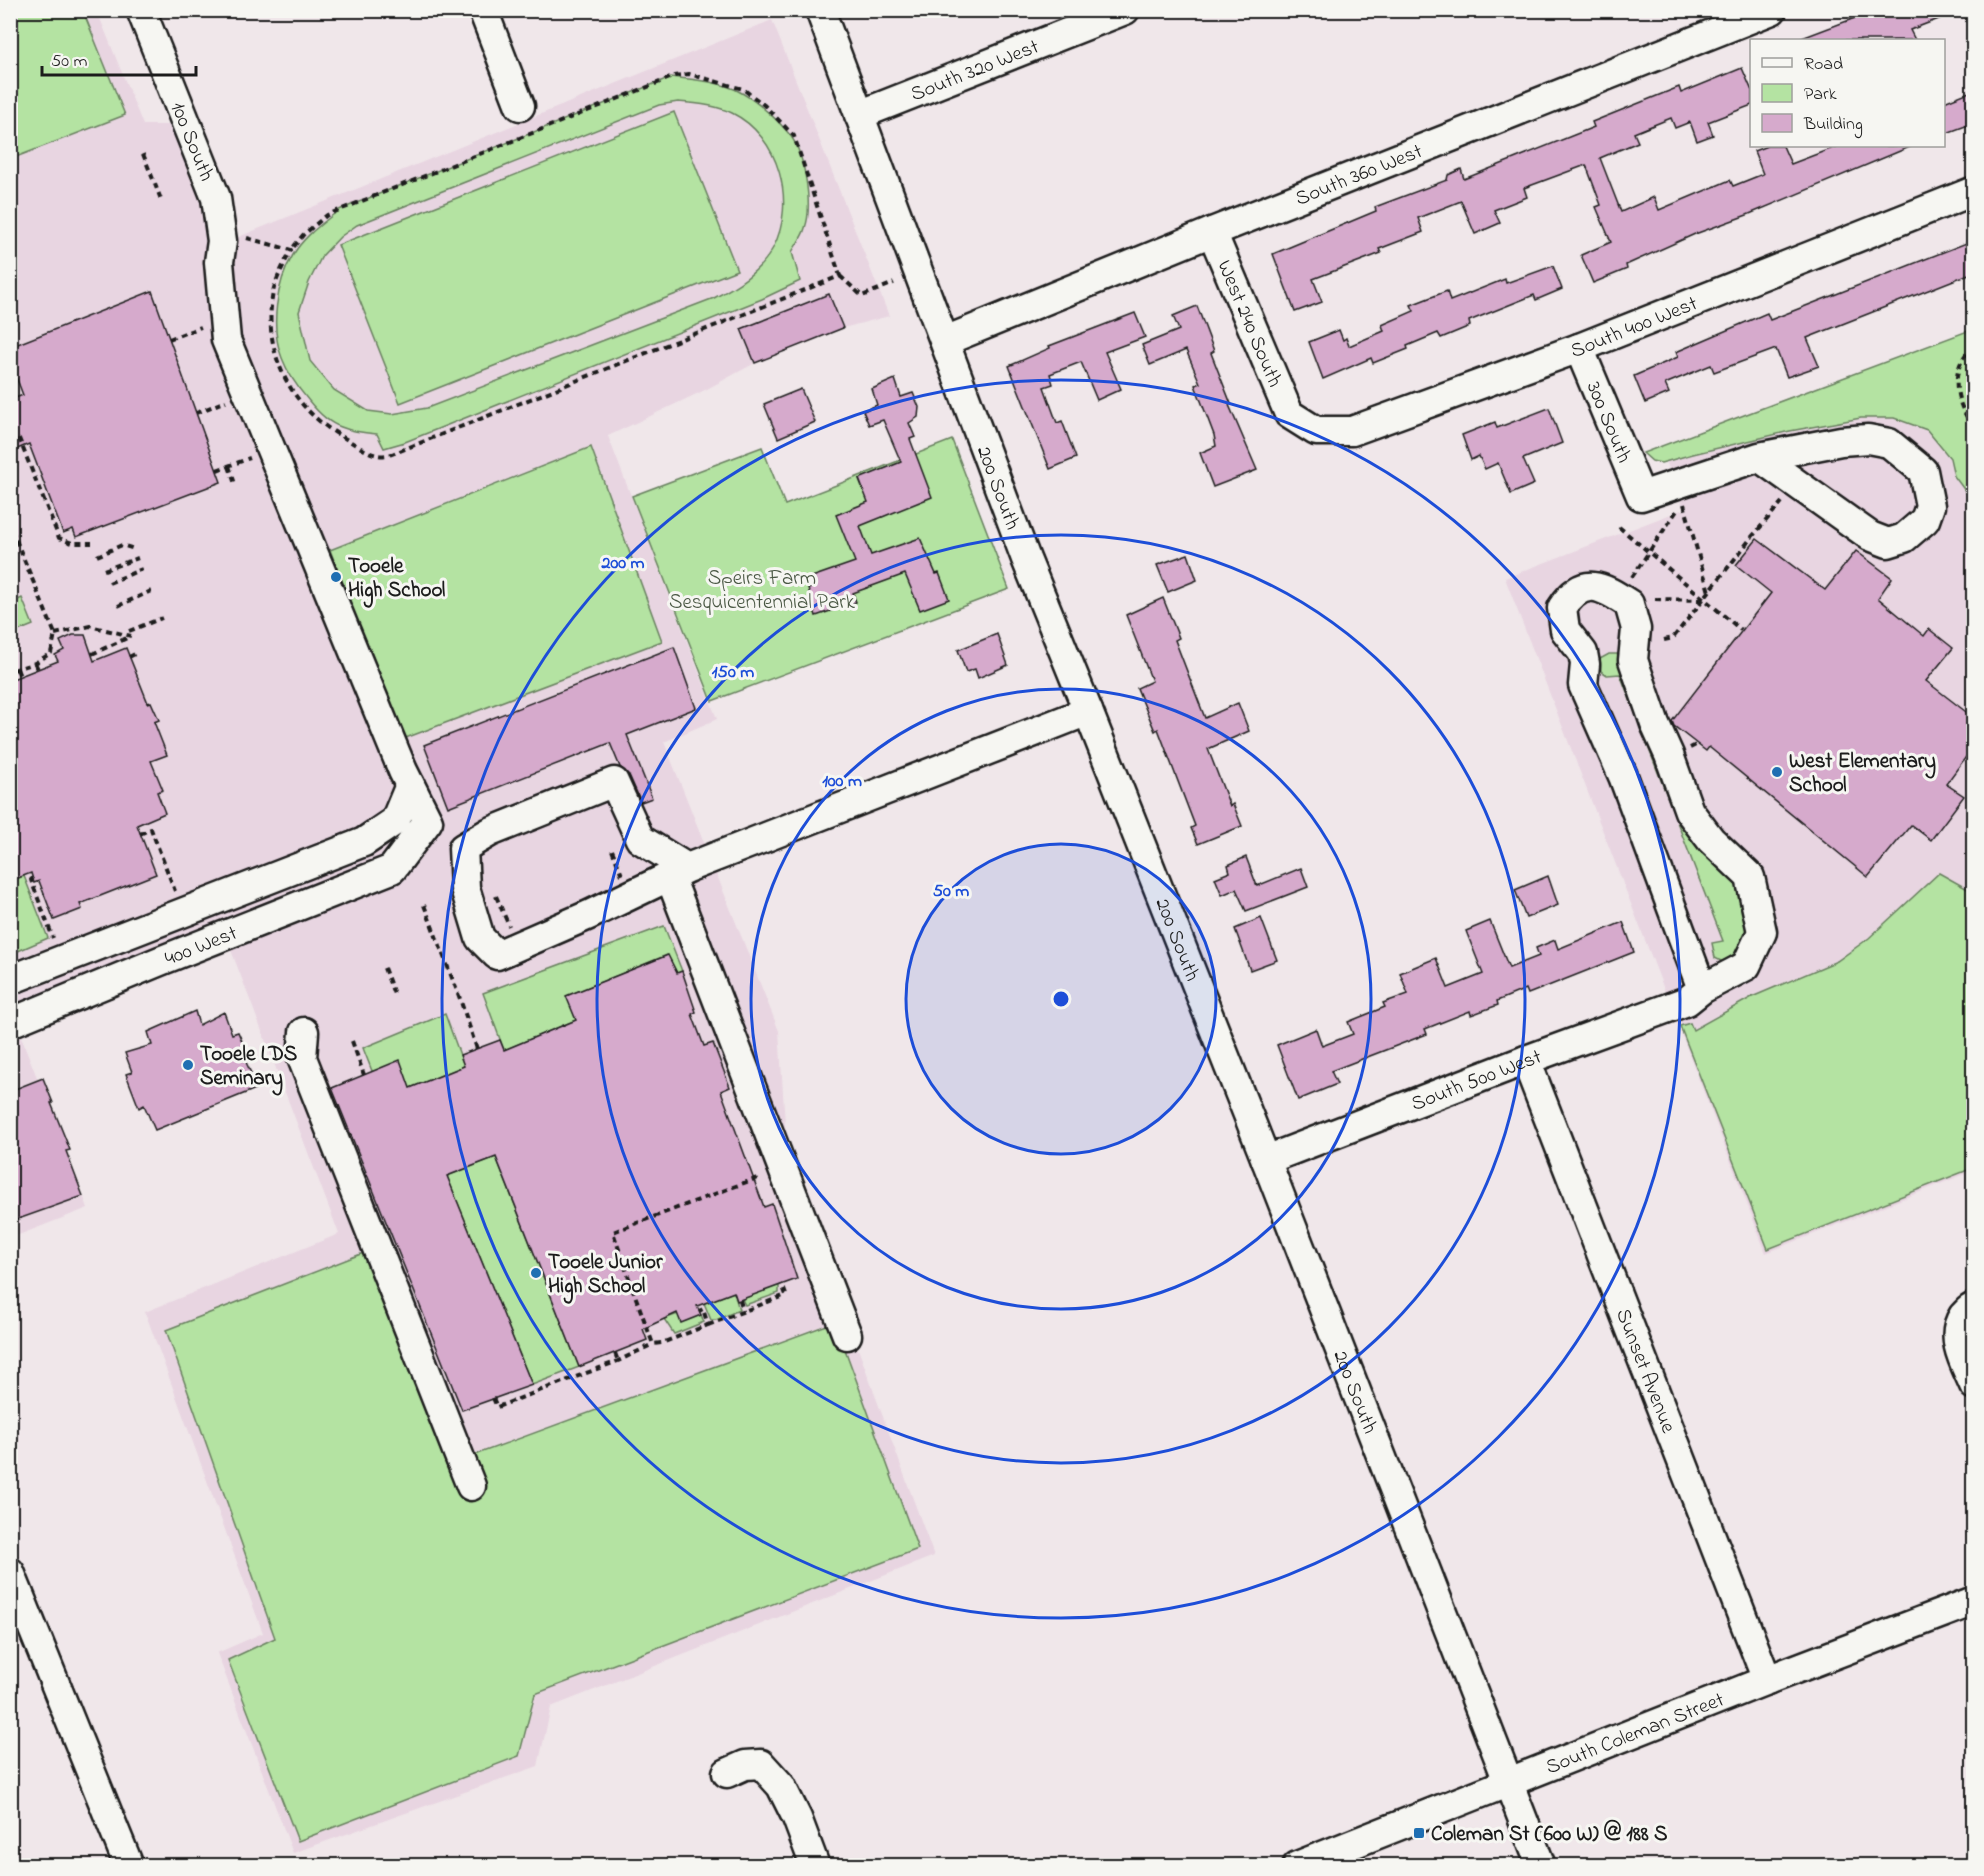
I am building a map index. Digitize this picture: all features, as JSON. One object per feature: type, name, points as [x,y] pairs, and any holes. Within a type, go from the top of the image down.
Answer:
[{"type":"street","name":"100 South","points":[[141,10],[216,198],[235,239],[219,262],[226,340],[410,785],[428,821],[392,869]]},
{"type":"street","points":[[483,10],[520,106]]},
{"type":"street","name":"200 South","points":[[820,10],[1026,559],[1266,1160],[1541,1866]]},
{"type":"street","name":"South 320 West","points":[[859,115],[1125,10]]},
{"type":"street","name":"South 360 West","points":[[945,341],[1212,232],[1772,10]]},
{"type":"street","name":"South 400 West","points":[[1289,414],[1316,431],[1352,431],[1579,348],[1974,191]]},
{"type":"street","name":"West 240 South","points":[[1212,232],[1289,414]]},
{"type":"street","name":"300 South","points":[[1579,348],[1641,496],[1759,457]]},
{"type":"street","points":[[1868,439],[1889,443],[1923,471],[1930,506],[1925,520],[1917,528],[1904,538],[1888,543],[1870,536],[1759,457],[1841,441],[1868,439]]},
{"type":"street","name":"South 500 West","points":[[1266,1160],[1695,995],[1746,966],[1762,932],[1750,877],[1711,840],[1689,811],[1633,660],[1636,629],[1629,604],[1607,589],[1583,587],[1570,595],[1562,608],[1565,630],[1583,652],[1585,664],[1583,685],[1623,776],[1695,995]]},
{"type":"street","points":[[847,1335],[678,872],[640,839],[614,782],[490,832],[463,848],[465,888],[480,938],[497,955],[590,915],[678,872],[1088,711]]},
{"type":"street","points":[[10,980],[364,842],[395,821],[410,785]]},
{"type":"street","name":"400 West","points":[[10,1023],[392,869]]},
{"type":"street","points":[[304,1032],[302,1058],[471,1486]]},
{"type":"street","name":"Sunset Avenue","points":[[1526,1060],[1767,1680]]},
{"type":"street","points":[[1974,1307],[1969,1309],[1957,1325],[1958,1347],[1974,1385]]},
{"type":"street","points":[[10,1572],[129,1866]]},
{"type":"street","name":"South Coleman Street","points":[[1297,1866],[1767,1680],[1974,1601]]},
{"type":"street","points":[[727,1773],[745,1765],[761,1764],[781,1786],[815,1866]]},
{"type":"path","points":[[840,276],[392,454],[378,456],[337,434],[314,417],[291,390],[276,360],[270,317],[275,287],[291,250],[303,235],[327,214],[675,76],[689,74],[743,88],[764,105],[794,136],[840,276],[862,296],[894,283]]},
{"type":"path","points":[[142,154],[162,202]]},
{"type":"path","points":[[235,239],[291,250]]},
{"type":"path","points":[[169,339],[202,327]]},
{"type":"path","points":[[1974,346],[1967,351],[1956,376],[1960,408],[1974,426]]},
{"type":"path","points":[[196,413],[229,399]]},
{"type":"path","points":[[10,438],[18,436],[59,538],[72,543],[92,543]]},
{"type":"path","points":[[22,445],[29,443]]},
{"type":"path","points":[[217,470],[253,456]]},
{"type":"path","points":[[229,466],[236,484]]},
{"type":"path","points":[[1664,640],[1673,638],[1784,499]]},
{"type":"path","points":[[1631,578],[1683,501],[1709,593]]},
{"type":"path","points":[[53,521],[58,519]]},
{"type":"path","points":[[1619,527],[1648,554],[1741,630]]},
{"type":"path","points":[[10,534],[13,533],[55,634],[51,653],[35,663],[10,670]]},
{"type":"path","points":[[97,556],[122,545],[134,549]]},
{"type":"path","points":[[104,570],[138,558]]},
{"type":"path","points":[[109,583],[142,569]]},
{"type":"path","points":[[118,606],[151,591]]},
{"type":"path","points":[[1655,599],[1703,600]]},
{"type":"path","points":[[129,631],[162,618]]},
{"type":"path","points":[[55,634],[90,626],[131,636],[92,654]]},
{"type":"path","points":[[129,657],[137,653]]},
{"type":"path","points":[[35,663],[38,669]]},
{"type":"path","points":[[17,669],[20,676]]},
{"type":"path","points":[[140,834],[151,829],[176,895]]},
{"type":"path","points":[[612,850],[625,881]]},
{"type":"path","points":[[33,878],[31,880],[56,944]]},
{"type":"path","points":[[496,896],[509,927]]},
{"type":"path","points":[[424,905],[477,1049]]},
{"type":"path","points":[[384,968],[394,994]]},
{"type":"path","points":[[352,1041],[364,1075]]},
{"type":"path","points":[[653,1344],[613,1232],[759,1177]]},
{"type":"path","points":[[493,1398],[497,1407],[618,1361],[653,1344],[662,1343],[786,1295],[782,1284]]},
{"type":"path","points":[[740,1300],[743,1311]]},
{"type":"path","points":[[699,1311],[703,1309],[708,1325]]},
{"type":"path","points":[[615,1353],[618,1361]]},
{"type":"shaded area","points":[[11,11],[97,11],[143,125],[191,125],[236,238],[772,20],[889,316],[843,328],[755,363],[707,389],[608,436],[717,719],[664,742],[779,1031],[787,1155],[934,1556],[551,1707],[538,1766],[293,1853],[217,1653],[263,1633],[145,1312],[339,1234],[231,950],[20,1034],[88,1208],[11,1238]]},
{"type":"shaded area","name":"West Elementary School","points":[[1973,329],[1973,1171],[1766,1253],[1505,578],[1684,509],[1662,450]]},
{"type":"green space","points":[[11,10],[83,11],[125,115],[11,159]]},
{"type":"green space","points":[[671,77],[735,89],[774,118],[790,135],[800,154],[808,194],[804,231],[792,252],[800,281],[762,299],[405,442],[384,448],[377,434],[346,429],[332,423],[319,413],[294,381],[284,364],[278,346],[277,306],[287,266],[302,242],[339,210]],"holes":[[[678,102],[719,108],[732,113],[748,124],[762,137],[779,172],[783,191],[780,230],[773,248],[762,264],[740,283],[714,298],[427,408],[392,414],[368,411],[334,390],[310,361],[299,312],[309,282],[322,256],[340,237],[357,225],[659,105]]]},
{"type":"green space","points":[[674,112],[737,270],[400,403],[338,245]]},
{"type":"green space","points":[[1973,329],[1974,494],[1969,496],[1954,476],[1950,458],[1927,430],[1894,418],[1861,418],[1790,431],[1661,463],[1652,461],[1643,453]]},
{"type":"green space","name":"Speirs Farm Sesquicentennial Park","points":[[952,440],[1009,589],[712,701],[632,496],[762,447],[785,505]]},
{"type":"green space","points":[[591,447],[662,641],[403,739],[330,550]]},
{"type":"green space","points":[[22,598],[33,625],[11,634],[11,603]]},
{"type":"green space","points":[[1609,654],[1623,654],[1736,874],[1750,927],[1743,947],[1723,962],[1715,958],[1712,943],[1723,941],[1620,674],[1607,675],[1601,671],[1600,659]]},
{"type":"green space","points":[[1939,873],[1973,892],[1973,1168],[1768,1249],[1680,1026],[1690,1023],[1693,1030],[1752,997],[1837,961],[1869,938]]},
{"type":"green space","points":[[24,876],[48,938],[11,954],[11,881]]},
{"type":"green space","points":[[664,926],[682,971],[677,973],[667,955],[567,996],[576,1020],[504,1050],[483,993]]},
{"type":"green space","points":[[445,1014],[464,1066],[410,1088],[372,1071],[363,1048]]},
{"type":"green space","points":[[496,1157],[579,1367],[532,1385],[447,1176]]},
{"type":"green space","points":[[384,1245],[469,1457],[835,1322],[918,1549],[535,1694],[519,1756],[298,1841],[228,1660],[275,1638],[166,1330]]},
{"type":"green space","points":[[779,1285],[779,1293],[745,1305],[742,1299]]},
{"type":"green space","points":[[734,1292],[739,1310],[711,1320],[704,1303]]},
{"type":"green space","points":[[678,1314],[701,1315],[704,1322],[674,1334],[664,1319]]},
{"type":"building","points":[[1876,10],[1956,10],[1957,12],[1910,30],[1914,39],[1802,38]]},
{"type":"building","points":[[1742,68],[1750,86],[1750,106],[1708,122],[1713,135],[1697,141],[1690,122],[1675,128],[1671,118],[1634,133],[1638,142],[1600,158],[1621,212],[1654,197],[1659,210],[1730,180],[1733,186],[1763,174],[1754,151],[1764,147],[1783,147],[1791,164],[1835,147],[1910,147],[1747,215],[1695,234],[1626,265],[1627,269],[1593,283],[1581,255],[1611,242],[1596,207],[1601,205],[1586,165],[1524,188],[1527,197],[1494,210],[1500,223],[1475,234],[1461,201],[1418,218],[1423,232],[1379,249],[1381,253],[1313,279],[1322,302],[1295,312],[1273,254],[1376,211],[1375,207],[1447,180],[1448,175],[1461,169],[1464,179],[1594,127],[1592,122],[1679,87],[1681,93]]},
{"type":"building","points":[[1974,90],[1974,123],[1945,134],[1945,102]]},
{"type":"building","points":[[1974,240],[1974,272],[1807,338],[1819,366],[1787,377],[1776,349],[1714,372],[1711,365],[1665,384],[1669,393],[1645,403],[1634,376],[1678,357],[1676,352],[1767,313],[1770,320]]},
{"type":"building","points":[[1553,266],[1562,289],[1536,300],[1534,295],[1469,321],[1470,326],[1441,338],[1438,333],[1407,346],[1408,349],[1373,363],[1371,358],[1323,379],[1309,342],[1339,330],[1343,340],[1346,338],[1349,346],[1384,331],[1382,325],[1414,311],[1411,305],[1447,291],[1450,301],[1505,279],[1506,283]]},
{"type":"building","points":[[152,291],[221,482],[76,537],[73,529],[63,533],[29,444],[10,452],[10,400],[23,395],[10,361],[10,347]]},
{"type":"building","points":[[829,294],[843,328],[755,363],[741,329]]},
{"type":"building","points":[[1197,306],[1214,351],[1211,353],[1231,404],[1229,405],[1257,470],[1213,487],[1200,453],[1216,446],[1214,435],[1195,385],[1200,383],[1186,350],[1150,365],[1142,345],[1179,330],[1173,316]]},
{"type":"building","points":[[1135,313],[1145,337],[1105,352],[1121,389],[1097,400],[1081,362],[1050,374],[1053,384],[1044,387],[1057,423],[1062,421],[1076,458],[1050,469],[1009,366],[1050,348],[1049,346]]},
{"type":"building","points":[[895,379],[901,397],[913,393],[919,407],[918,417],[909,423],[915,437],[910,439],[932,497],[860,526],[871,555],[920,538],[936,574],[939,573],[949,599],[920,610],[905,574],[853,593],[856,602],[816,616],[808,589],[816,586],[812,577],[855,562],[836,515],[868,502],[859,479],[901,462],[883,420],[869,425],[863,411],[877,405],[872,389]]},
{"type":"building","points":[[801,389],[815,422],[778,438],[764,404]]},
{"type":"building","points":[[1549,408],[1562,443],[1523,459],[1534,484],[1511,494],[1498,463],[1485,469],[1479,456],[1471,460],[1462,435],[1495,422],[1497,428]]},
{"type":"building","points":[[1757,539],[1825,590],[1856,551],[1892,578],[1878,598],[1924,636],[1929,629],[1953,648],[1926,681],[1974,718],[1974,746],[1946,784],[1964,796],[1931,840],[1911,825],[1868,877],[1709,747],[1706,751],[1674,726],[1672,721],[1771,593],[1736,565]]},
{"type":"building","points":[[1188,554],[1197,580],[1168,592],[1157,565]]},
{"type":"building","points":[[1163,598],[1179,638],[1175,640],[1205,718],[1238,703],[1249,731],[1208,749],[1230,806],[1233,804],[1242,826],[1198,844],[1191,828],[1195,826],[1158,729],[1155,731],[1137,688],[1152,681],[1126,615]]},
{"type":"building","points":[[997,634],[1008,665],[978,678],[975,669],[966,672],[958,650]]},
{"type":"building","points":[[73,635],[85,635],[94,661],[126,648],[148,703],[151,702],[159,720],[154,722],[167,755],[151,761],[163,790],[157,792],[165,813],[137,825],[156,874],[80,904],[82,909],[54,920],[39,881],[34,883],[31,873],[10,881],[10,680],[58,661],[55,655],[64,650],[60,641]]},
{"type":"building","points":[[674,647],[696,708],[627,735],[652,798],[641,802],[629,775],[620,767],[610,743],[448,807],[424,745]]},
{"type":"building","points":[[1246,857],[1257,886],[1301,868],[1308,887],[1246,911],[1236,889],[1222,895],[1215,878],[1230,872],[1228,865]]},
{"type":"building","points":[[1548,876],[1558,905],[1526,918],[1515,890]]},
{"type":"building","points":[[1261,918],[1277,960],[1250,970],[1235,929]]},
{"type":"building","points":[[1490,921],[1509,968],[1539,956],[1536,948],[1555,940],[1558,949],[1623,922],[1634,952],[1528,994],[1526,989],[1497,1001],[1498,1005],[1471,1015],[1470,1011],[1425,1029],[1427,1034],[1331,1071],[1337,1084],[1298,1100],[1277,1045],[1316,1029],[1322,1046],[1353,1034],[1348,1022],[1385,1007],[1383,1003],[1408,994],[1400,973],[1436,958],[1448,988],[1483,974],[1466,931]]},
{"type":"building","points":[[668,955],[677,973],[682,971],[696,1012],[692,1014],[704,1046],[713,1043],[730,1087],[721,1091],[764,1207],[772,1204],[797,1279],[737,1301],[734,1292],[697,1306],[701,1315],[681,1323],[677,1313],[643,1329],[647,1340],[579,1367],[496,1157],[447,1176],[532,1385],[462,1410],[332,1088],[400,1060],[410,1088],[464,1066],[460,1055],[500,1040],[504,1050],[576,1020],[566,996]]},
{"type":"building","name":"Tooele LDS Seminary","points":[[195,1011],[199,1025],[224,1012],[232,1034],[238,1032],[248,1055],[244,1058],[258,1088],[155,1130],[144,1105],[139,1108],[126,1074],[132,1072],[125,1053],[152,1045],[148,1032]]},
{"type":"building","points":[[43,1078],[70,1150],[66,1151],[83,1196],[10,1222],[10,1091]]},
{"type":"place","name":"Tooele High School","points":[[336,577]]},
{"type":"place","name":"West Elementary School","points":[[1777,772]]},
{"type":"place","name":"Tooele LDS Seminary","points":[[188,1065]]},
{"type":"place","name":"Tooele Junior High School","points":[[536,1273]]},
{"type":"place","name":"Coleman St (600 W) @ 188 S","points":[[1419,1833]]}]
